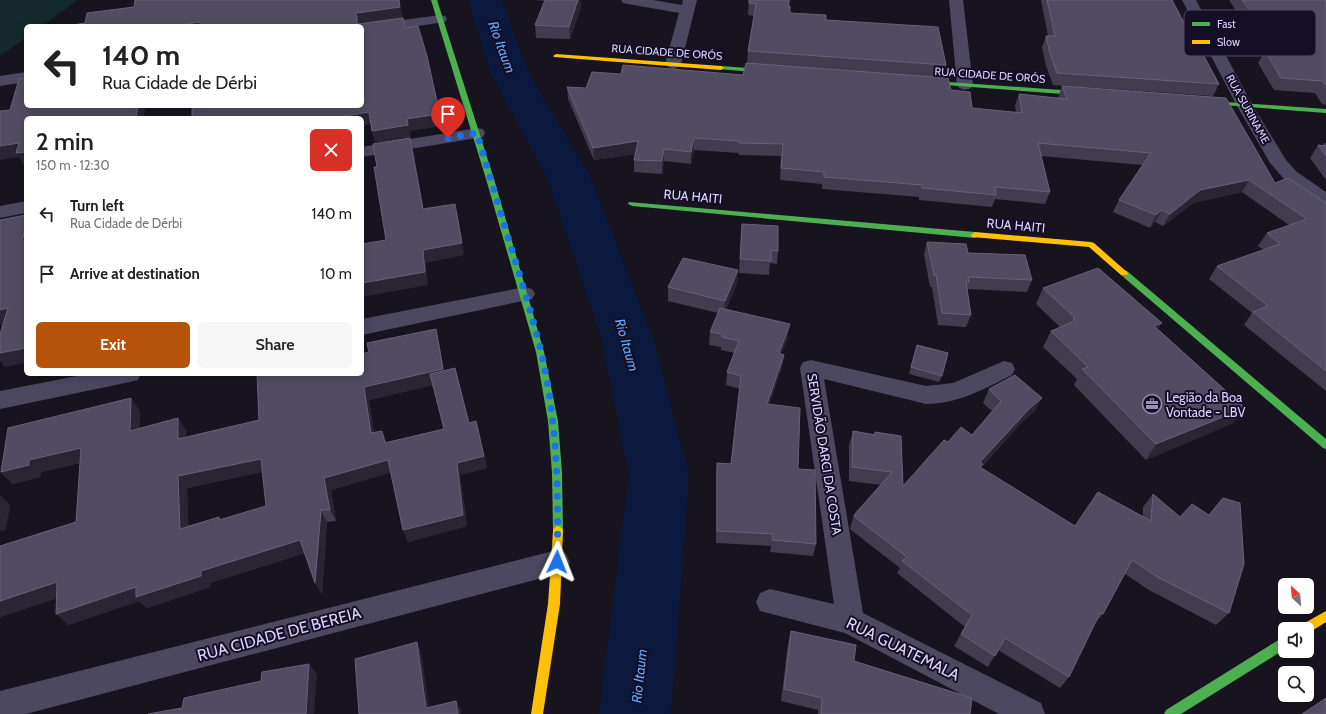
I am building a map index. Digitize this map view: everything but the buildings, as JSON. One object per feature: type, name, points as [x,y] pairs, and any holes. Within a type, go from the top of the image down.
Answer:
[{"type":"street","points":[[434,0],[477,133],[525,294],[543,360],[553,421],[559,511],[557,562],[551,630],[537,714]]},
{"type":"street","points":[[628,0],[688,5],[672,64]]},
{"type":"street","points":[[956,0],[965,85]]},
{"type":"street","name":"RUA SURINAME","points":[[1189,0],[1194,10]]},
{"type":"street","points":[[364,30],[440,19]]},
{"type":"street","name":"RUA CIDADE DE ORÓS","points":[[556,56],[783,72]]},
{"type":"street","name":"RUA SURINAME","points":[[1219,56],[1245,106],[1279,163],[1291,176],[1326,201]]},
{"type":"street","points":[[0,81],[24,77]]},
{"type":"street","name":"RUA CIDADE DE ORÓS","points":[[910,81],[1098,95]]},
{"type":"street","points":[[1191,102],[1326,111]]},
{"type":"street","points":[[364,152],[477,133]]},
{"type":"street","name":"RUA HAITI","points":[[632,204],[1091,245],[1326,445]]},
{"type":"street","points":[[0,212],[24,208]]},
{"type":"street","points":[[364,327],[525,294]]},
{"type":"street","name":"SERVIDÃO DARCI DA COSTA","points":[[850,620],[811,368],[926,395],[940,396],[953,393],[1004,369]]},
{"type":"street","points":[[0,400],[120,376]]},
{"type":"street","name":"RUA CIDADE DE BEREIA","points":[[0,706],[557,562]]},
{"type":"street","name":"RUA GUATEMALA","points":[[770,602],[850,620],[1030,714]]},
{"type":"street","points":[[1314,623],[1326,616]]},
{"type":"street","points":[[1170,714],[1278,646]]},
{"type":"green space","points":[[0,0],[78,0],[45,24],[24,24],[24,39],[0,56]]},
{"type":"water","points":[[476,0],[491,0],[510,74]]},
{"type":"waterway","name":"Rio Itaum","points":[[485,0],[510,74],[569,178],[628,341],[659,476],[635,714]]},
{"type":"traffic: fast","points":[[434,0],[490,179],[540,352],[553,421],[557,473],[558,531]]},
{"type":"traffic: fast","points":[[721,68],[774,72]]},
{"type":"traffic: fast","points":[[920,82],[1089,94]]},
{"type":"traffic: fast","points":[[1199,102],[1326,111]]},
{"type":"traffic: fast","points":[[632,204],[975,235]]},
{"type":"traffic: fast","points":[[1124,273],[1326,445]]},
{"type":"traffic: fast","points":[[1170,714],[1278,646]]},
{"type":"traffic: slow","points":[[556,56],[721,68]]},
{"type":"traffic: slow","points":[[975,235],[1091,245],[1124,273]]},
{"type":"traffic: slow","points":[[537,714],[554,604],[558,531]]},
{"type":"traffic: slow","points":[[1314,623],[1326,616]]},
{"type":"place","name":"Legião da Boa Vontade - LBV","points":[[1152,404]]},
{"type":"route","points":[[448,138],[477,133],[543,360],[553,421],[557,470],[559,511],[557,562]]}]
